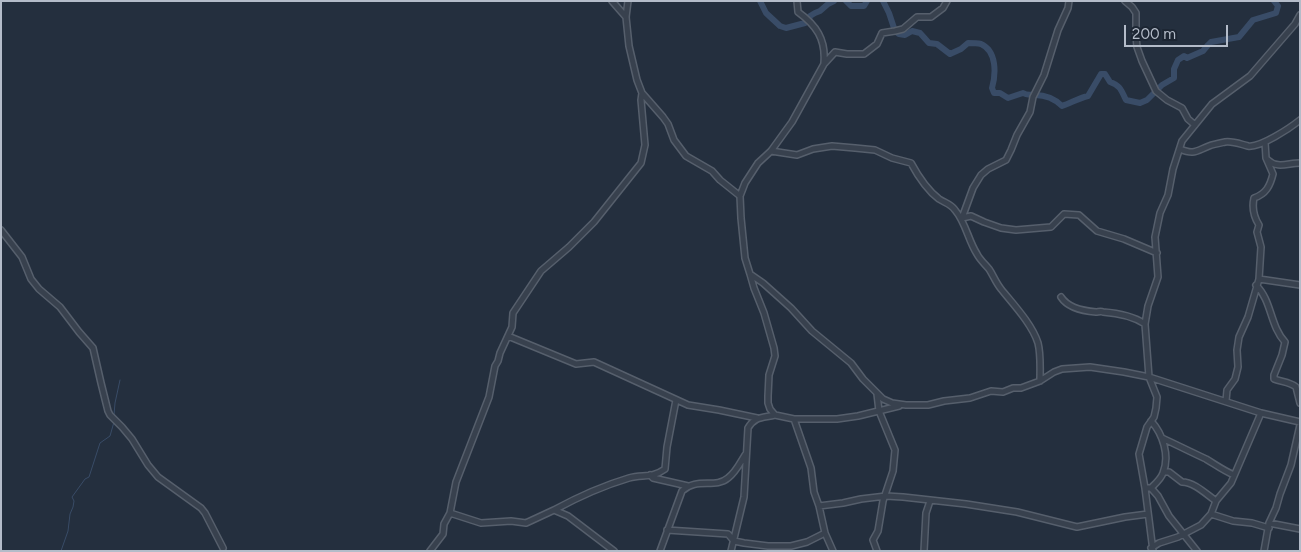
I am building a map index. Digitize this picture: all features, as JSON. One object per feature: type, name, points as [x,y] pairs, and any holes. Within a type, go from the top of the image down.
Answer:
[{"type":"street","points":[[612,1],[626,17]]},
{"type":"street","points":[[628,1],[626,17],[629,46],[642,93],[668,124],[674,140],[686,156],[712,171],[740,196]]},
{"type":"street","points":[[796,1],[798,12],[815,26],[823,42],[824,63]]},
{"type":"street","points":[[775,415],[768,403],[769,375],[774,348],[745,258],[740,196],[745,183],[792,122],[824,63],[835,52],[864,54],[876,44],[882,32],[896,32],[903,29],[917,17],[931,17],[943,8],[947,1]]},
{"type":"street","points":[[962,218],[973,188],[981,175],[988,169],[1006,160],[1030,112],[1033,97],[1044,75],[1069,1]]},
{"type":"street","points":[[1125,1],[1136,13],[1137,47],[1156,91],[1167,100],[1182,108],[1188,119],[1195,126]]},
{"type":"street","points":[[1152,549],[1139,454],[1147,427],[1156,408],[1157,397],[1149,377],[1145,324],[1148,306],[1158,277],[1155,238],[1160,213],[1168,194],[1173,169],[1182,141],[1212,104],[1250,76],[1295,24],[1300,15]]},
{"type":"street","points":[[430,551],[443,534],[444,524],[450,513],[456,482],[489,397],[495,366],[512,327],[513,313],[541,271],[594,222],[641,163],[645,145],[642,93]]},
{"type":"street","points":[[1180,148],[1190,153],[1200,151],[1210,145],[1229,142],[1249,146],[1265,142],[1284,132],[1300,120]]},
{"type":"street","points":[[1226,401],[1227,390],[1235,379],[1238,367],[1239,337],[1248,317],[1259,279],[1261,247],[1257,232],[1259,224],[1255,218],[1253,202],[1254,198],[1264,193],[1268,188],[1273,174],[1266,158],[1265,142]]},
{"type":"street","points":[[771,151],[797,155],[813,149],[832,146],[876,150],[892,158],[911,163],[930,191],[953,207],[962,218],[969,240],[977,256],[990,270],[1000,288],[1028,324],[1038,341],[1040,381]]},
{"type":"street","points":[[1266,158],[1271,163],[1280,166],[1300,163]]},
{"type":"street","points":[[962,218],[971,216],[1000,228],[1016,230],[1051,227],[1064,214],[1079,215],[1097,230],[1157,253]]},
{"type":"street","points":[[1,230],[22,258],[31,279],[39,289],[60,307],[93,348],[110,415],[132,439],[158,477],[205,512],[223,548]]},
{"type":"street","points":[[750,274],[763,283],[791,308],[812,331],[851,363],[877,394],[883,399],[902,405],[928,405],[970,398],[991,391],[1003,392],[1040,381],[1062,369],[1090,367],[1149,377],[1300,424],[1291,465],[1269,525],[1264,551]]},
{"type":"street","points":[[1259,279],[1300,285]]},
{"type":"street","points":[[1256,285],[1263,292],[1276,330],[1285,342],[1274,379],[1296,387],[1300,403]]},
{"type":"street","points":[[1060,297],[1064,303],[1073,308],[1132,317],[1145,324]]},
{"type":"street","points":[[508,336],[576,364],[594,362],[688,405],[757,418],[775,415],[794,419],[837,419],[902,405]]},
{"type":"street","points":[[877,394],[879,411],[895,450],[893,471],[883,501],[878,531],[873,540],[878,551]]},
{"type":"street","points":[[450,513],[481,523],[511,521],[526,523],[586,493],[631,477],[657,475],[665,469],[676,400]]},
{"type":"street","points":[[1152,549],[1159,542],[1184,535],[1201,525],[1211,514],[1216,501],[1231,484],[1260,413]]},
{"type":"street","points":[[731,551],[744,497],[748,428],[757,418]]},
{"type":"street","points":[[794,419],[811,468],[814,492],[825,533],[833,551]]},
{"type":"street","points":[[1145,488],[1151,488],[1161,477],[1166,461],[1162,438],[1151,421]]},
{"type":"street","points":[[1162,438],[1180,445],[1234,475]]},
{"type":"street","points":[[650,475],[653,478],[688,486],[704,483],[715,484],[727,479],[738,468],[746,454]]},
{"type":"street","points":[[1164,472],[1169,472],[1182,482],[1187,482],[1216,501]]},
{"type":"street","points":[[660,551],[682,491],[688,486]]},
{"type":"street","points":[[1151,488],[1158,496],[1169,516],[1197,551]]},
{"type":"street","points":[[819,506],[886,496],[966,504],[1017,512],[1077,527],[1148,514]]},
{"type":"street","points":[[924,551],[926,513],[930,501]]},
{"type":"street","points":[[554,510],[568,516],[614,551]]},
{"type":"street","points":[[1211,514],[1233,521],[1300,529]]},
{"type":"street","points":[[667,530],[728,534],[734,541],[768,546],[791,546],[807,542],[825,533]]},
{"type":"waterway","points":[[760,1],[766,13],[780,26],[786,28],[805,23],[809,20],[810,16],[834,1]]},
{"type":"waterway","points":[[846,1],[851,6],[864,6],[867,1]]},
{"type":"waterway","points":[[883,1],[895,31],[899,34],[905,35],[912,31],[920,33],[929,43],[937,44],[950,54],[968,43],[981,44],[986,47],[993,57],[994,76],[992,88],[994,93],[1000,93],[1008,98],[1023,93],[1043,96],[1053,99],[1062,106],[1088,96],[1101,74],[1105,74],[1110,82],[1119,87],[1126,100],[1140,103],[1147,100],[1162,85],[1174,78],[1174,69],[1178,60],[1184,56],[1187,58],[1203,51],[1211,42],[1239,37],[1253,20],[1276,13],[1278,6],[1274,1]]},
{"type":"waterway","points":[[114,415],[120,380]]},
{"type":"waterway","points":[[61,551],[73,507],[74,501],[72,497],[85,479],[89,477],[100,443],[110,436],[114,422]]}]
